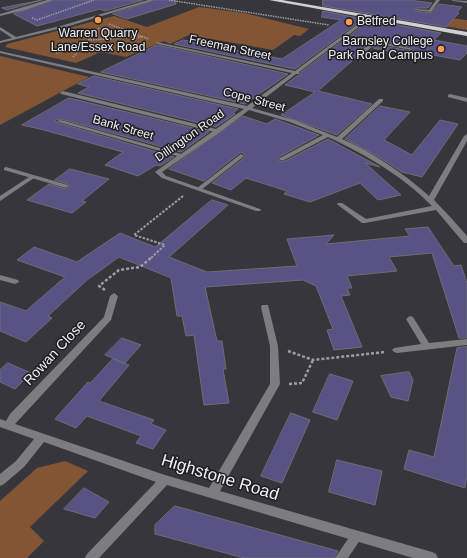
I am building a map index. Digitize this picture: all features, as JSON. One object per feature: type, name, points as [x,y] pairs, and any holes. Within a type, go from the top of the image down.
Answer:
[{"type":"highway","points":[[272,0],[371,16],[467,34]]},
{"type":"street","points":[[0,15],[24,10],[51,0]]},
{"type":"street","points":[[0,42],[104,15],[152,0]]},
{"type":"street","points":[[417,10],[430,11],[438,0]]},
{"type":"street","points":[[453,0],[467,2]]},
{"type":"street","name":"Dillington Road","points":[[197,188],[164,177],[158,172],[218,131],[371,16]]},
{"type":"street","points":[[0,28],[15,38]]},
{"type":"street","points":[[344,37],[410,49]]},
{"type":"street","name":"Freeman Street","points":[[158,43],[297,73]]},
{"type":"street","points":[[364,51],[374,43]]},
{"type":"street","name":"Cope Street","points":[[0,52],[248,109],[292,121],[338,139],[371,156],[393,170],[438,207],[456,226],[467,241]]},
{"type":"street","points":[[63,93],[218,131]]},
{"type":"street","points":[[450,96],[467,100]]},
{"type":"street","points":[[338,139],[381,100]]},
{"type":"street","name":"Bank Street","points":[[58,121],[182,156]]},
{"type":"street","points":[[282,159],[327,135]]},
{"type":"street","points":[[430,201],[467,136]]},
{"type":"street","points":[[197,188],[242,156]]},
{"type":"street","points":[[6,169],[66,186]]},
{"type":"street","points":[[0,199],[32,177]]},
{"type":"street","points":[[197,188],[258,210]]},
{"type":"street","points":[[340,204],[365,220],[438,207]]},
{"type":"street","points":[[0,277],[15,282]]},
{"type":"street","name":"Rowan Close","points":[[4,424],[14,417],[108,318],[114,296]]},
{"type":"street","points":[[212,494],[275,384],[274,346],[265,307]]},
{"type":"street","points":[[410,318],[427,347]]},
{"type":"street","points":[[397,350],[467,342]]},
{"type":"street","name":"Highstone Road","points":[[4,424],[166,480],[432,558]]},
{"type":"street","points":[[0,481],[20,464],[42,437]]},
{"type":"street","points":[[91,558],[166,480]]},
{"type":"street","points":[[341,558],[356,536]]},
{"type":"path","points":[[169,0],[329,25]]},
{"type":"path","points":[[64,66],[109,17],[104,15]]},
{"type":"path","points":[[105,22],[144,36],[158,43]]},
{"type":"path","points":[[87,40],[144,36]]},
{"type":"path","points":[[114,296],[99,286],[119,270],[140,267],[165,245],[134,235],[197,188]]},
{"type":"path","points":[[274,346],[313,360],[397,350]]},
{"type":"path","points":[[275,384],[302,383],[313,360]]},
{"type":"shaded area","points":[[199,7],[244,13],[309,29],[300,36],[294,35],[273,50],[189,35],[170,44],[164,41],[126,57],[101,52],[76,63],[5,47],[7,44],[114,16],[147,27]]},
{"type":"shaded area","points":[[365,12],[434,16],[467,20],[467,30]]},
{"type":"shaded area","points":[[0,56],[89,77],[0,125]]},
{"type":"shaded area","points":[[65,461],[88,471],[30,527],[44,541],[27,558],[0,558],[0,501],[37,468]]},
{"type":"building","points":[[42,0],[7,10],[2,8]]},
{"type":"building","points":[[54,0],[143,0],[105,11],[100,9],[37,26],[14,14]]},
{"type":"building","points":[[155,0],[175,0],[176,4],[127,19],[113,14]]},
{"type":"building","points":[[323,0],[409,0],[432,3],[428,8],[417,8],[414,10],[431,13],[439,4],[462,7],[457,12],[459,13],[446,27],[323,6]]},
{"type":"building","points":[[323,11],[363,19],[295,69],[174,44],[183,40],[282,59],[341,20],[322,17]]},
{"type":"building","points":[[370,20],[441,33],[434,40],[467,46],[467,53],[460,60],[412,51],[414,49],[410,47],[351,35]]},
{"type":"building","points":[[344,40],[368,44],[361,49],[361,53],[318,91],[372,104],[337,135],[281,115],[315,92],[285,85]]},
{"type":"building","points":[[157,45],[288,74],[245,104],[101,72]]},
{"type":"building","points":[[376,45],[411,51],[408,55],[373,48]]},
{"type":"building","points":[[94,76],[238,109],[233,113],[235,114],[216,127],[78,93],[89,87],[78,84]]},
{"type":"building","points":[[69,98],[209,132],[181,152],[61,119],[55,120],[56,122],[174,157],[160,166],[156,165],[138,176],[105,165],[123,152],[22,125]]},
{"type":"building","points":[[380,106],[410,112],[384,140],[412,155],[440,120],[458,124],[422,177],[402,172],[377,156],[345,139]]},
{"type":"building","points":[[243,116],[267,124],[275,119],[319,135],[279,157],[279,161],[285,161],[328,139],[380,167],[365,163],[401,195],[378,200],[360,183],[310,202],[284,194],[287,191],[246,178],[231,190],[212,183],[245,157],[245,155],[241,152],[204,181],[169,169]]},
{"type":"building","points":[[70,169],[109,179],[82,201],[86,202],[72,213],[27,200],[49,184],[66,189],[70,187],[68,184],[55,180]]},
{"type":"building","points":[[212,200],[228,205],[169,257],[207,272],[297,266],[287,239],[334,235],[326,244],[410,236],[405,229],[428,227],[454,266],[461,265],[467,283],[467,338],[459,338],[432,253],[389,257],[397,271],[347,276],[352,288],[347,288],[350,295],[341,296],[362,347],[334,350],[327,330],[333,329],[316,286],[303,280],[205,287],[217,341],[222,341],[226,369],[223,369],[229,403],[204,405],[194,335],[186,336],[182,316],[177,316],[171,278],[119,257],[87,280],[48,316],[52,318],[26,342],[0,331],[0,302],[26,311],[65,277],[17,260],[34,247],[77,262],[120,233],[155,247]]},
{"type":"building","points":[[122,338],[141,345],[125,363],[105,355]]},
{"type":"building","points":[[467,347],[467,476],[465,488],[404,469],[409,450],[434,457],[457,348]]},
{"type":"building","points":[[113,359],[129,365],[99,401],[154,420],[151,424],[166,430],[153,449],[136,443],[141,436],[87,416],[76,428],[55,419],[88,382],[90,383]]},
{"type":"building","points":[[8,363],[31,373],[15,389],[0,382],[0,370]]},
{"type":"building","points":[[409,372],[413,380],[408,401],[391,397],[381,376]]},
{"type":"building","points":[[330,374],[353,381],[337,420],[313,412]]},
{"type":"building","points":[[291,413],[310,420],[282,483],[261,476]]},
{"type":"building","points":[[337,460],[382,471],[375,505],[329,492]]},
{"type":"building","points":[[84,488],[109,502],[95,518],[64,509]]},
{"type":"building","points":[[175,506],[338,551],[334,558],[244,558],[155,534],[155,525]]},
{"type":"place","name":"Warren Quarry Lane/Essex Road","points":[[98,20]]},
{"type":"place","name":"Betfred","points":[[349,22]]},
{"type":"place","name":"Barnsley College Park Road Campus","points":[[441,49]]}]
